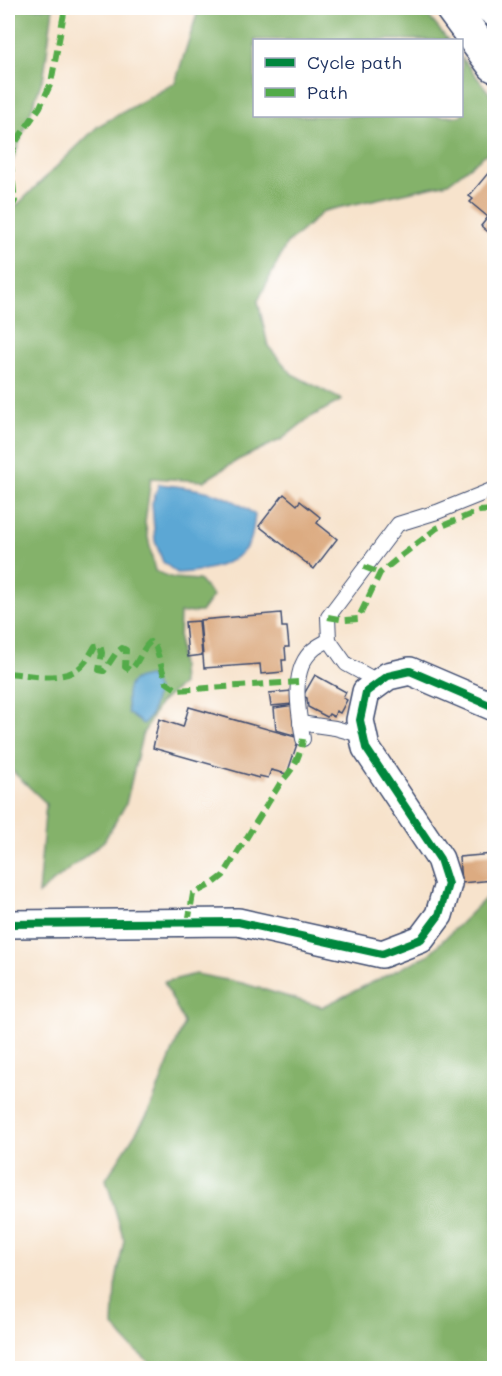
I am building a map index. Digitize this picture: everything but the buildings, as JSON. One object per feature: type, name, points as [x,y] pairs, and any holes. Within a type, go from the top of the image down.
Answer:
[{"type":"highway","points":[[452,8],[495,65]]},
{"type":"street","points":[[8,924],[238,922],[382,954],[420,939],[439,915],[448,884],[440,859],[366,748],[360,720],[366,692],[388,676],[410,671],[495,707]]},
{"type":"lane","points":[[477,8],[495,21]]},
{"type":"lane","points":[[379,682],[346,664],[329,640],[328,617],[398,524],[437,512],[495,489]]},
{"type":"lane","points":[[303,739],[296,688],[311,650],[329,640]]},
{"type":"lane","points":[[300,723],[335,728],[364,736]]},
{"type":"green space","points":[[8,8],[53,8],[44,75],[8,174]]},
{"type":"green space","points":[[199,8],[415,8],[430,18],[447,39],[253,39],[253,117],[463,117],[463,59],[494,99],[494,148],[448,183],[324,211],[286,245],[258,301],[268,346],[292,374],[342,400],[309,418],[282,439],[238,460],[204,481],[151,478],[145,523],[155,571],[173,578],[199,580],[213,596],[201,612],[180,613],[182,684],[159,704],[142,736],[126,804],[104,841],[38,894],[46,803],[8,767],[8,207],[12,210],[98,126],[175,83]]},
{"type":"green space","points":[[494,890],[494,1368],[156,1368],[130,1346],[113,1325],[115,1286],[124,1240],[106,1179],[148,1114],[184,1023],[164,982],[196,974],[242,983],[322,1007],[428,955]]},
{"type":"water","points":[[159,484],[210,492],[233,501],[255,515],[251,539],[246,548],[238,556],[219,566],[177,573],[163,562],[155,541],[152,503]]},
{"type":"water","points":[[150,676],[157,690],[151,715],[143,724],[128,713],[127,692],[131,683],[142,677]]},
{"type":"marked path","points":[[8,208],[12,207],[15,201],[10,157],[17,140],[40,107],[51,83],[65,8]]},
{"type":"marked path","points":[[328,617],[345,620],[358,619],[380,573],[397,559],[437,528],[479,511],[494,510]]},
{"type":"marked path","points":[[364,567],[380,573]]},
{"type":"marked path","points":[[8,673],[60,676],[78,669],[95,646],[100,645],[102,653],[99,670],[104,671],[122,648],[126,650],[125,667],[130,670],[150,642],[156,648],[166,682],[178,690],[298,682]]},
{"type":"marked path","points":[[188,923],[193,894],[223,876],[292,768],[300,752],[303,739]]},
{"type":"cycle path","points":[[8,924],[238,922],[382,954],[421,939],[439,915],[448,884],[440,859],[366,748],[360,720],[366,692],[388,676],[410,671],[494,707]]}]
